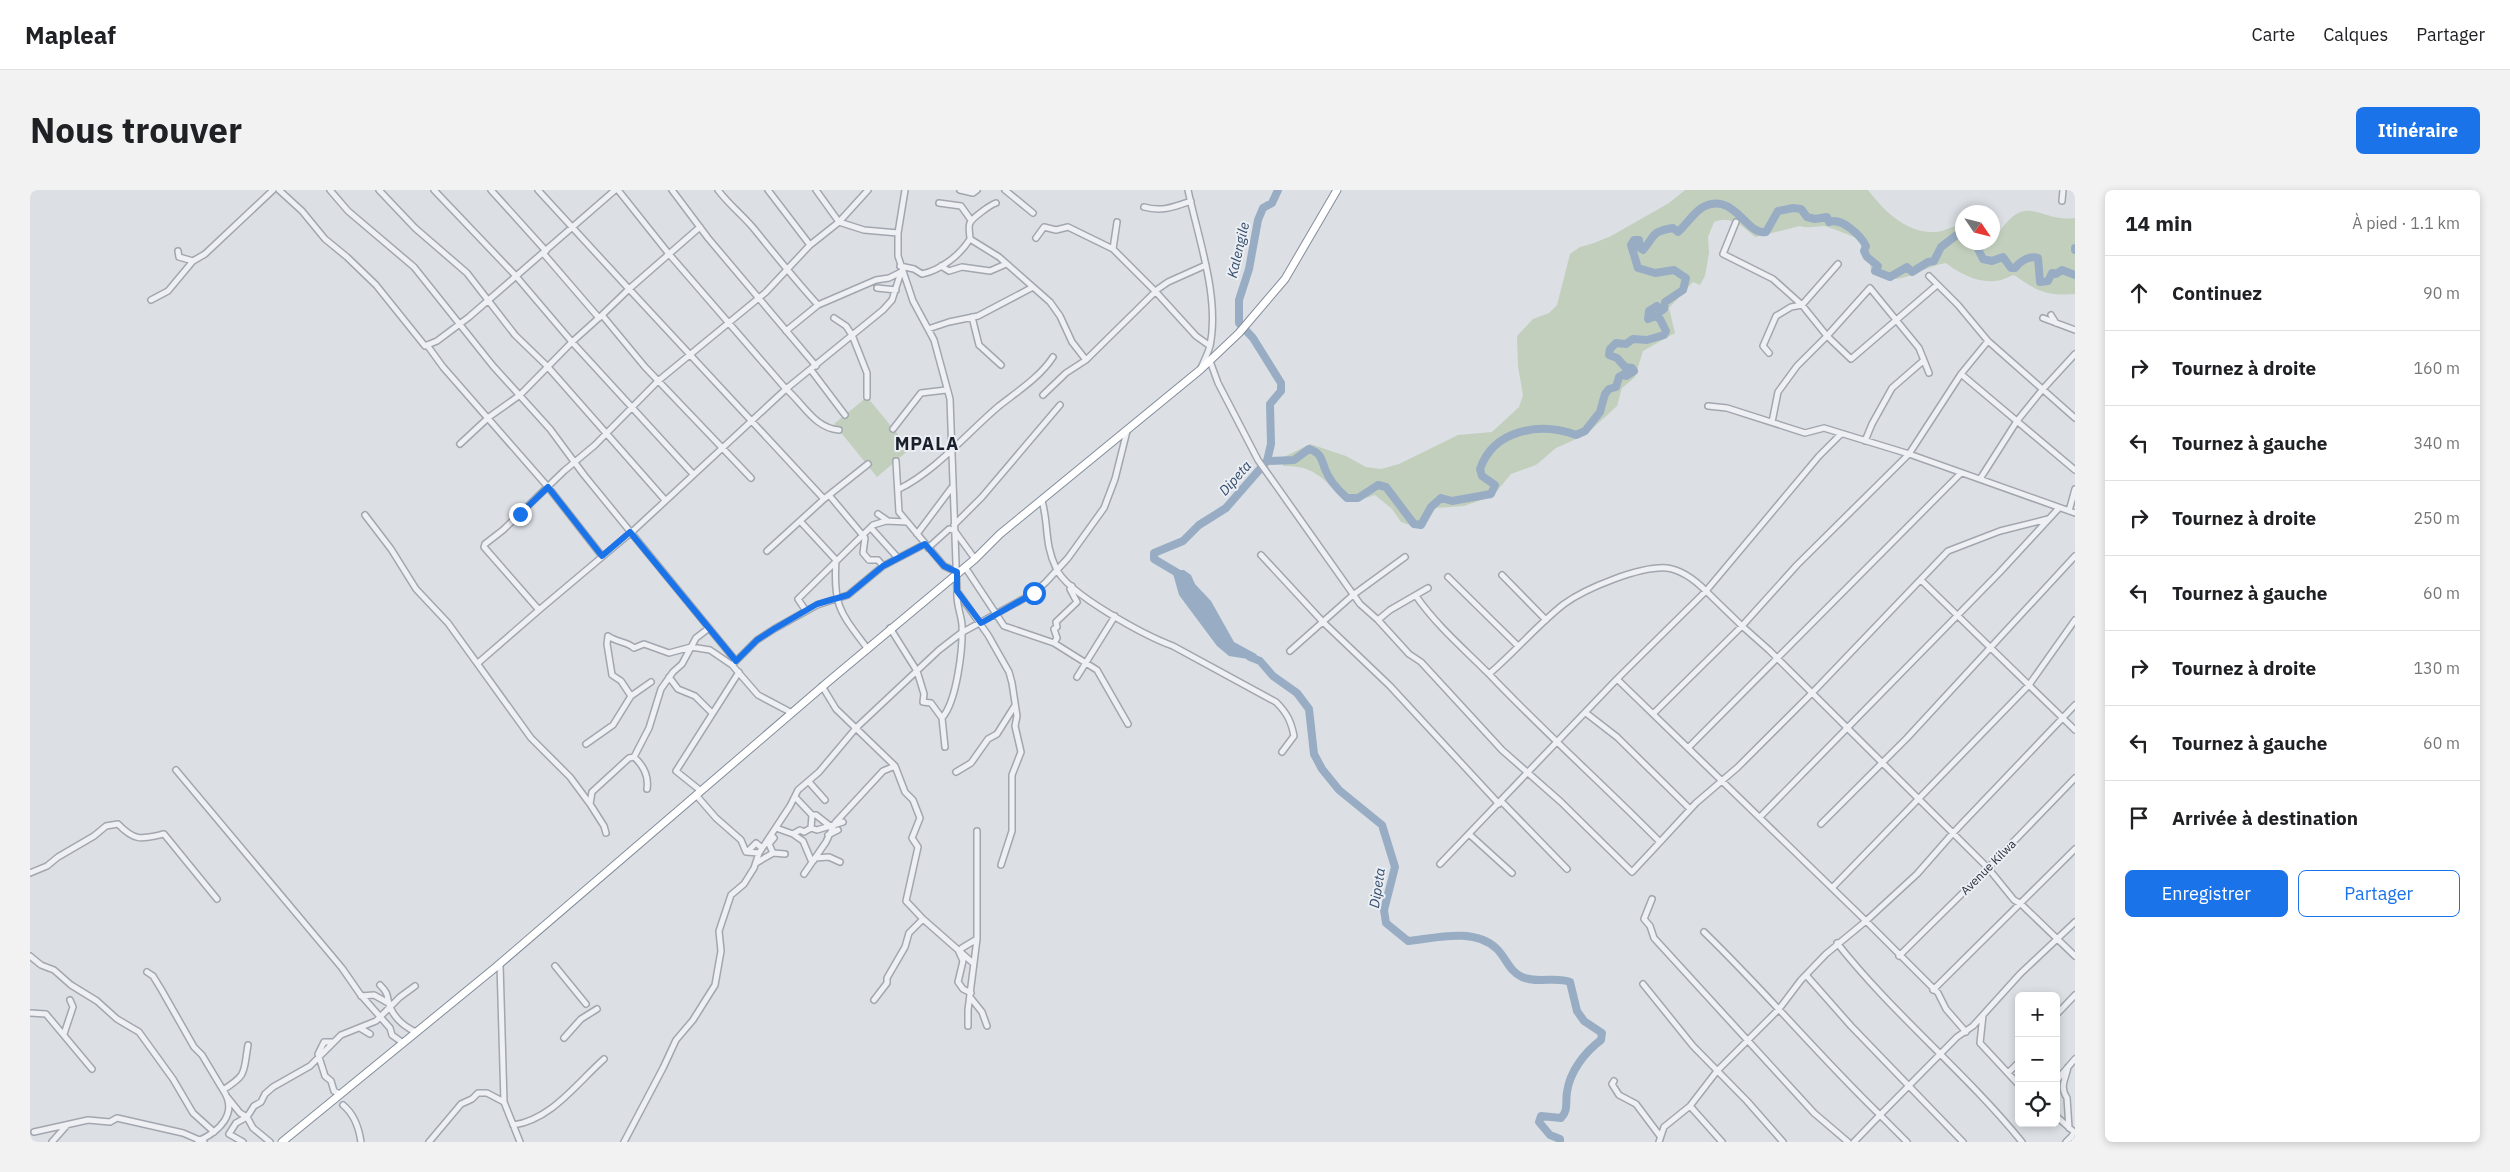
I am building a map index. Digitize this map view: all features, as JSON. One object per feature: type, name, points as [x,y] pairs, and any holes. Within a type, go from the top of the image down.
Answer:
[{"type":"highway","points":[[286,1140],[500,963],[890,628],[975,559],[1000,534],[1210,361],[1248,324],[1299,258],[1337,190]]},
{"type":"street","points":[[151,300],[168,290],[188,270],[193,261],[205,254],[273,190]]},
{"type":"street","points":[[279,190],[302,211],[325,239],[348,257],[376,285],[425,346],[427,345],[548,487],[602,556]]},
{"type":"street","points":[[330,190],[348,211],[414,267],[459,324],[550,429],[630,532],[709,628],[758,696],[792,713]]},
{"type":"street","points":[[379,190],[415,228],[462,267],[515,335],[548,367],[665,500]]},
{"type":"street","points":[[434,190],[515,274],[572,342],[693,474]]},
{"type":"street","points":[[491,190],[658,381],[751,478]]},
{"type":"street","points":[[538,190],[824,499]]},
{"type":"street","points":[[427,345],[437,341],[459,324],[515,274],[544,252],[616,190],[727,322],[786,389],[796,396],[802,407],[824,427],[839,430]]},
{"type":"street","points":[[672,190],[700,227],[816,366]]},
{"type":"street","points":[[718,190],[726,202],[755,230],[818,305]]},
{"type":"street","points":[[768,190],[810,245]]},
{"type":"street","points":[[816,190],[839,222],[864,230],[898,233]]},
{"type":"street","points":[[904,190],[898,233],[898,256],[913,301],[934,340],[946,390],[950,399],[957,572],[956,606],[962,624],[954,695],[950,707],[942,718]]},
{"type":"street","points":[[960,190],[972,193],[977,190]]},
{"type":"street","points":[[1007,191],[1018,190]]},
{"type":"street","points":[[1188,190],[1206,265],[1212,310],[1210,346],[1200,370]]},
{"type":"street","points":[[2062,201],[2063,190]]},
{"type":"street","points":[[539,610],[484,547],[633,408],[658,381],[713,338],[727,322],[788,271],[810,245],[839,222],[866,191]]},
{"type":"street","points":[[1007,191],[1033,213]]},
{"type":"street","points":[[1144,207],[1157,211],[1166,210],[1191,201]]},
{"type":"street","points":[[939,203],[960,206],[971,220]]},
{"type":"street","points":[[786,331],[818,305],[876,280],[890,278],[901,269],[914,268],[922,274],[941,266],[964,249],[970,239],[969,224],[971,220],[976,218],[988,206],[996,203]]},
{"type":"street","points":[[1113,250],[1117,222]]},
{"type":"street","points":[[1736,222],[1722,254],[1772,278],[1802,305],[1827,336],[1851,359],[1937,285]]},
{"type":"street","points":[[460,444],[489,417],[520,395],[572,342],[700,227]]},
{"type":"street","points":[[1036,238],[1044,228],[1056,230],[1068,227],[1113,250],[1156,292],[1196,336],[1210,346]]},
{"type":"street","points":[[970,239],[980,243],[1050,302],[1060,316],[1072,342],[1086,360]]},
{"type":"street","points":[[178,251],[179,257],[193,261]]},
{"type":"street","points":[[941,266],[949,271],[962,267],[990,271],[1006,264]]},
{"type":"street","points":[[1769,353],[1763,346],[1776,316],[1791,307],[1802,305],[1838,264]]},
{"type":"street","points":[[1043,395],[1066,373],[1086,360],[1168,282],[1206,265]]},
{"type":"street","points":[[478,663],[630,532],[786,389],[883,310],[892,300],[901,269]]},
{"type":"street","points":[[1929,276],[1958,305],[1988,341],[2075,418]]},
{"type":"street","points":[[928,329],[978,316],[1033,287]]},
{"type":"street","points":[[877,288],[896,290]]},
{"type":"street","points":[[1772,422],[1778,392],[1796,366],[1827,336],[1870,288],[1919,348],[1922,361],[1928,373]]},
{"type":"street","points":[[1134,314],[1136,320]]},
{"type":"street","points":[[2051,315],[2056,323]]},
{"type":"street","points":[[972,317],[979,345],[1001,365]]},
{"type":"street","points":[[834,318],[846,326],[852,335],[867,373],[868,397]]},
{"type":"street","points":[[2043,318],[2075,330]]},
{"type":"street","points":[[2056,323],[2064,320]]},
{"type":"street","points":[[1653,714],[1742,626],[1797,565],[1909,454],[1961,374],[1988,341]]},
{"type":"street","points":[[1980,479],[2016,421],[2075,354]]},
{"type":"street","points":[[899,489],[952,451],[999,406],[1040,372],[1053,357]]},
{"type":"street","points":[[1210,361],[1218,383],[1258,460],[1353,595],[1409,654],[1421,662],[1502,750],[1529,773],[1632,872],[1690,810],[1722,782],[1811,693],[1948,551],[2000,531],[2048,519]]},
{"type":"street","points":[[1865,441],[1892,388],[1922,361]]},
{"type":"street","points":[[811,370],[845,415]]},
{"type":"street","points":[[1961,374],[2075,470]]},
{"type":"street","points":[[893,429],[921,393],[946,390]]},
{"type":"street","points":[[734,663],[757,640],[817,604],[836,600],[862,586],[883,566],[926,546],[954,527],[1060,405]]},
{"type":"street","points":[[1708,406],[1727,408],[1805,433],[1824,428],[1909,454],[2072,512],[2075,489]]},
{"type":"street","points":[[624,1142],[676,1040],[693,1020],[715,985],[722,951],[719,931],[731,895],[744,884],[761,850],[798,790],[809,782],[856,728],[961,633],[996,616],[1034,593],[1056,570],[1104,508],[1115,479],[1127,431]]},
{"type":"street","points":[[1440,864],[1617,679],[1706,591],[1819,456],[1840,434]]},
{"type":"street","points":[[896,461],[899,512],[944,566],[957,572]]},
{"type":"street","points":[[767,550],[824,499],[868,464]]},
{"type":"street","points":[[1688,748],[1961,474]]},
{"type":"street","points":[[917,534],[953,486]]},
{"type":"street","points":[[829,495],[863,535],[866,544],[863,553],[869,560],[878,560],[883,566]]},
{"type":"street","points":[[1042,501],[1047,516],[1046,538],[1056,570],[1072,586],[1115,616],[1276,702],[1286,712],[1294,736],[1282,752]]},
{"type":"street","points":[[1760,817],[1957,616],[2059,508]]},
{"type":"street","points":[[878,514],[888,522]]},
{"type":"street","points":[[365,515],[391,549],[416,589],[444,617],[531,738],[570,777],[590,804],[604,826],[606,833]]},
{"type":"street","points":[[800,521],[836,560],[836,600],[846,620],[867,648]]},
{"type":"street","points":[[806,611],[798,598],[871,528],[888,522],[908,522]]},
{"type":"street","points":[[954,527],[975,559]]},
{"type":"street","points":[[871,528],[898,558]]},
{"type":"street","points":[[1260,555],[1323,622],[1390,686],[1500,803],[1567,869]]},
{"type":"street","points":[[1821,824],[1991,649],[2075,556]]},
{"type":"street","points":[[1290,651],[1353,595],[1406,557]]},
{"type":"street","points":[[965,567],[1004,626],[1054,643],[1097,670],[1128,724]]},
{"type":"street","points":[[1489,674],[1546,620],[1571,600],[1613,579],[1652,569],[1668,568],[1686,574],[1777,658],[1988,868],[2014,900],[2022,904],[2075,956]]},
{"type":"street","points":[[1502,575],[1546,620]]},
{"type":"street","points":[[1448,577],[1518,646]]},
{"type":"street","points":[[1921,580],[2075,730]]},
{"type":"street","points":[[1054,643],[1057,638],[1054,629],[1057,627],[1056,622],[1077,602],[1070,589],[1072,586]]},
{"type":"street","points":[[1378,620],[1390,610],[1428,588]]},
{"type":"street","points":[[957,591],[981,623],[1009,672],[1015,706],[1015,726],[1021,752],[1012,775],[1014,787],[1010,840],[1001,865]]},
{"type":"street","points":[[1416,596],[1459,646],[1525,712],[1559,741],[1660,842]]},
{"type":"street","points":[[1077,678],[1115,616]]},
{"type":"street","points":[[1833,887],[2029,685],[2075,620]]},
{"type":"street","points":[[634,757],[649,728],[661,689],[682,664],[696,638],[709,628]]},
{"type":"street","points":[[890,628],[917,671],[924,694],[923,702],[931,703],[942,718],[945,747]]},
{"type":"street","points":[[631,696],[621,681],[612,675],[607,646],[608,636],[618,643],[628,643],[634,648],[644,644],[669,653],[691,648],[710,650],[734,663]]},
{"type":"street","points":[[739,672],[676,771],[699,793],[716,818],[741,840],[748,852]]},
{"type":"street","points":[[669,678],[678,689],[695,696],[712,713]]},
{"type":"street","points":[[1617,679],[1798,856],[1833,887],[1933,990],[1966,1032]]},
{"type":"street","points":[[586,744],[613,725],[631,696],[651,682]]},
{"type":"street","points":[[822,686],[836,709],[896,766],[905,792],[912,800],[920,818],[912,838],[918,847],[906,901],[923,919],[973,963]]},
{"type":"street","points":[[1659,1139],[1664,1127],[1690,1106],[1717,1071],[1778,1009],[1826,954],[1866,921],[1917,874],[1953,833],[2075,705]]},
{"type":"street","points":[[956,772],[971,763],[988,739],[997,734],[1015,706]]},
{"type":"street","points":[[1586,712],[1617,737],[1690,810]]},
{"type":"street","points":[[590,804],[592,792],[628,758],[634,757]]},
{"type":"street","points":[[634,757],[641,764],[647,776],[647,789]]},
{"type":"street","points":[[804,874],[815,859],[832,825],[883,771],[896,766]]},
{"type":"street","points":[[176,770],[342,968],[361,996],[390,1028],[392,1035],[402,1043]]},
{"type":"street","name":"Avenue Kilwa","points":[[1899,956],[2075,778]]},
{"type":"street","points":[[809,782],[825,800]]},
{"type":"street","points":[[794,797],[812,815],[816,815],[832,825]]},
{"type":"street","points":[[811,828],[812,815]]},
{"type":"street","points":[[792,834],[800,830],[804,832],[811,828],[817,830],[843,822]]},
{"type":"street","points":[[30,873],[48,866],[58,856],[94,836],[106,826],[118,824],[126,833],[135,838],[142,839],[164,834],[216,899]]},
{"type":"street","points":[[776,828],[792,834],[803,841],[811,860],[829,858],[840,862]]},
{"type":"street","points":[[828,835],[838,830]]},
{"type":"street","points":[[968,1026],[973,963],[977,939],[978,831]]},
{"type":"street","points":[[1469,834],[1512,874]]},
{"type":"street","points":[[771,835],[774,838],[768,844],[773,853]]},
{"type":"street","points":[[748,852],[756,843],[761,850]]},
{"type":"street","points":[[1933,990],[2022,904],[2075,849]]},
{"type":"street","points":[[748,852],[761,850]]},
{"type":"street","points":[[756,863],[773,853],[785,854]]},
{"type":"street","points":[[1652,899],[1644,917],[1654,938],[1814,1113],[1848,1142]]},
{"type":"street","points":[[874,1000],[887,983],[887,978],[905,947],[908,933],[923,919]]},
{"type":"street","points":[[1854,1142],[1957,1037],[1966,1032],[1983,1015],[2020,974],[2075,922]]},
{"type":"street","points":[[1704,932],[1741,967],[1842,1078],[1907,1142]]},
{"type":"street","points":[[959,952],[977,939]]},
{"type":"street","points":[[1838,944],[1876,990],[1923,1035],[1940,1056],[2022,1142]]},
{"type":"street","points":[[959,952],[963,961],[958,982],[971,995],[982,1012],[987,1026]]},
{"type":"street","points":[[30,956],[41,965],[54,970],[71,985],[97,1001],[117,1020],[139,1032],[173,1078],[193,1114],[214,1132]]},
{"type":"street","points":[[500,963],[504,1102],[520,1142]]},
{"type":"street","points":[[555,966],[586,1004]]},
{"type":"street","points":[[147,972],[153,976],[162,989],[194,1047],[202,1055],[228,1097],[240,1113],[247,1117],[253,1128],[270,1142]]},
{"type":"street","points":[[1806,975],[1851,1026],[1963,1142]]},
{"type":"street","points":[[1643,984],[1693,1046],[1767,1122],[1783,1142]]},
{"type":"street","points":[[380,986],[389,993],[390,1004],[404,1027],[416,1032]]},
{"type":"street","points":[[243,1142],[229,1134],[236,1123],[247,1117],[254,1106],[261,1102],[265,1094],[310,1066],[341,1035],[376,1021],[378,1016],[390,1004],[415,986]]},
{"type":"street","points":[[361,996],[374,995],[390,1004]]},
{"type":"street","points":[[2060,1011],[2075,995]]},
{"type":"street","points":[[64,1034],[73,1007],[70,1000]]},
{"type":"street","points":[[564,1038],[581,1019],[597,1009]]},
{"type":"street","points":[[30,1013],[46,1014],[92,1069]]},
{"type":"street","points":[[1983,1015],[1980,1043],[2016,1082]]},
{"type":"street","points":[[360,1028],[370,1034]]},
{"type":"street","points":[[223,1090],[240,1078],[245,1070],[248,1045]]},
{"type":"street","points":[[320,1058],[325,1076],[331,1081],[334,1092],[340,1094]]},
{"type":"street","points":[[513,1125],[527,1123],[549,1110],[604,1059]]},
{"type":"street","points":[[2060,1076],[2075,1059]]},
{"type":"street","points":[[2008,1073],[2015,1066]]},
{"type":"street","points":[[2066,1142],[2073,1133],[2063,1083],[2068,1067]]},
{"type":"street","points":[[1614,1081],[1612,1084],[1619,1095],[1636,1104],[1659,1139]]},
{"type":"street","points":[[429,1142],[461,1104],[472,1099],[478,1092],[487,1093],[504,1102]]},
{"type":"street","points":[[34,1132],[88,1120],[110,1122],[117,1118],[183,1133],[199,1141],[224,1125],[227,1116],[228,1097]]},
{"type":"street","points":[[343,1105],[350,1110],[362,1142]]},
{"type":"street","points":[[1690,1106],[1722,1142]]},
{"type":"street","points":[[2060,1120],[2073,1133]]},
{"type":"street","points":[[52,1142],[67,1125]]},
{"type":"green space","points":[[1685,190],[1868,190],[1881,206],[1897,220],[1915,229],[1925,232],[1936,232],[1955,226],[1955,250],[2000,250],[2000,231],[2008,221],[2017,214],[2026,211],[2063,218],[2075,218],[2075,294],[2056,294],[2042,291],[2014,275],[1997,281],[1975,279],[1962,274],[1946,263],[1907,277],[1888,279],[1870,268],[1871,264],[1863,258],[1861,241],[1831,228],[1824,226],[1800,226],[1755,237],[1736,223],[1720,220],[1714,222],[1708,237],[1709,253],[1705,276],[1700,285],[1693,282],[1669,308],[1675,333],[1643,351],[1635,377],[1622,388],[1617,406],[1583,436],[1556,448],[1536,465],[1511,474],[1493,496],[1464,506],[1436,508],[1421,529],[1401,522],[1392,509],[1375,495],[1360,500],[1346,501],[1325,480],[1311,471],[1294,466],[1283,466],[1284,457],[1310,444],[1346,456],[1366,467],[1381,469],[1399,464],[1458,435],[1492,432],[1519,407],[1523,395],[1518,367],[1517,336],[1533,319],[1549,313],[1557,305],[1570,254],[1580,247],[1611,236],[1669,203]]},
{"type":"green space","points":[[867,397],[910,449],[877,477],[834,424]]},
{"type":"water","points":[[1172,570],[1184,570],[1191,575],[1195,584],[1211,601],[1234,642],[1256,654],[1260,661],[1229,656],[1217,646],[1179,595]]},
{"type":"waterway","name":"Kalengile","points":[[1267,461],[1271,444],[1270,404],[1281,391],[1281,383],[1253,338],[1239,323],[1239,300],[1249,269],[1258,220],[1263,208],[1272,203],[1278,190]]},
{"type":"waterway","name":"Dipeta","points":[[1181,575],[1154,559],[1154,553],[1183,541],[1199,525],[1226,508],[1267,461],[1294,460],[1309,449],[1320,456],[1331,481],[1347,498],[1358,498],[1378,485],[1386,487],[1414,524],[1421,525],[1431,507],[1441,498],[1452,501],[1491,494],[1495,485],[1482,476],[1480,469],[1496,445],[1507,437],[1533,429],[1548,429],[1576,435],[1585,431],[1600,412],[1605,394],[1609,389],[1616,387],[1619,377],[1624,374],[1626,376],[1634,371],[1632,368],[1625,367],[1617,358],[1609,355],[1610,349],[1616,343],[1626,344],[1633,339],[1647,340],[1664,335],[1666,331],[1660,319],[1655,316],[1648,319],[1649,311],[1657,306],[1661,311],[1664,309],[1665,302],[1683,290],[1686,278],[1674,270],[1655,273],[1638,268],[1631,245],[1634,240],[1639,240],[1640,248],[1643,250],[1660,231],[1673,228],[1678,232],[1703,207],[1714,204],[1724,205],[1732,209],[1752,228],[1766,232],[1778,211],[1793,208],[1801,209],[1807,217],[1815,219],[1827,217],[1829,222],[1840,222],[1856,233],[1866,246],[1864,251],[1867,257],[1878,266],[1875,271],[1890,277],[1907,267],[1912,272],[1928,262],[1934,261],[1941,247],[1955,236]]},
{"type":"waterway","name":"Dipeta","points":[[1978,250],[1983,259],[1992,261],[2003,257],[2011,268],[2015,268],[2022,261],[2029,258],[2038,258],[2040,282],[2048,281],[2052,273],[2056,274],[2062,270],[2075,275]]},
{"type":"waterway","name":"Dipeta","points":[[1250,657],[1260,661],[1273,676],[1297,693],[1309,709],[1314,754],[1322,769],[1339,790],[1382,825],[1395,867],[1384,910],[1386,923],[1408,941],[1443,936],[1478,938],[1488,942],[1497,949],[1511,968],[1522,977],[1534,980],[1565,980],[1570,982],[1577,1011],[1584,1021],[1602,1033],[1601,1040],[1584,1056],[1571,1077],[1567,1092],[1566,1109],[1561,1118],[1541,1116],[1539,1122],[1550,1135],[1560,1139],[1560,1142]]},
{"type":"district","name":"MPALA","points":[[927,443]]},
{"type":"route","points":[[520,514],[548,487],[602,556],[630,532],[668,579],[683,594],[736,661],[757,640],[774,629],[817,604],[848,595],[862,586],[883,566],[925,544],[944,566],[957,572],[957,591],[981,623],[1034,593]]}]
